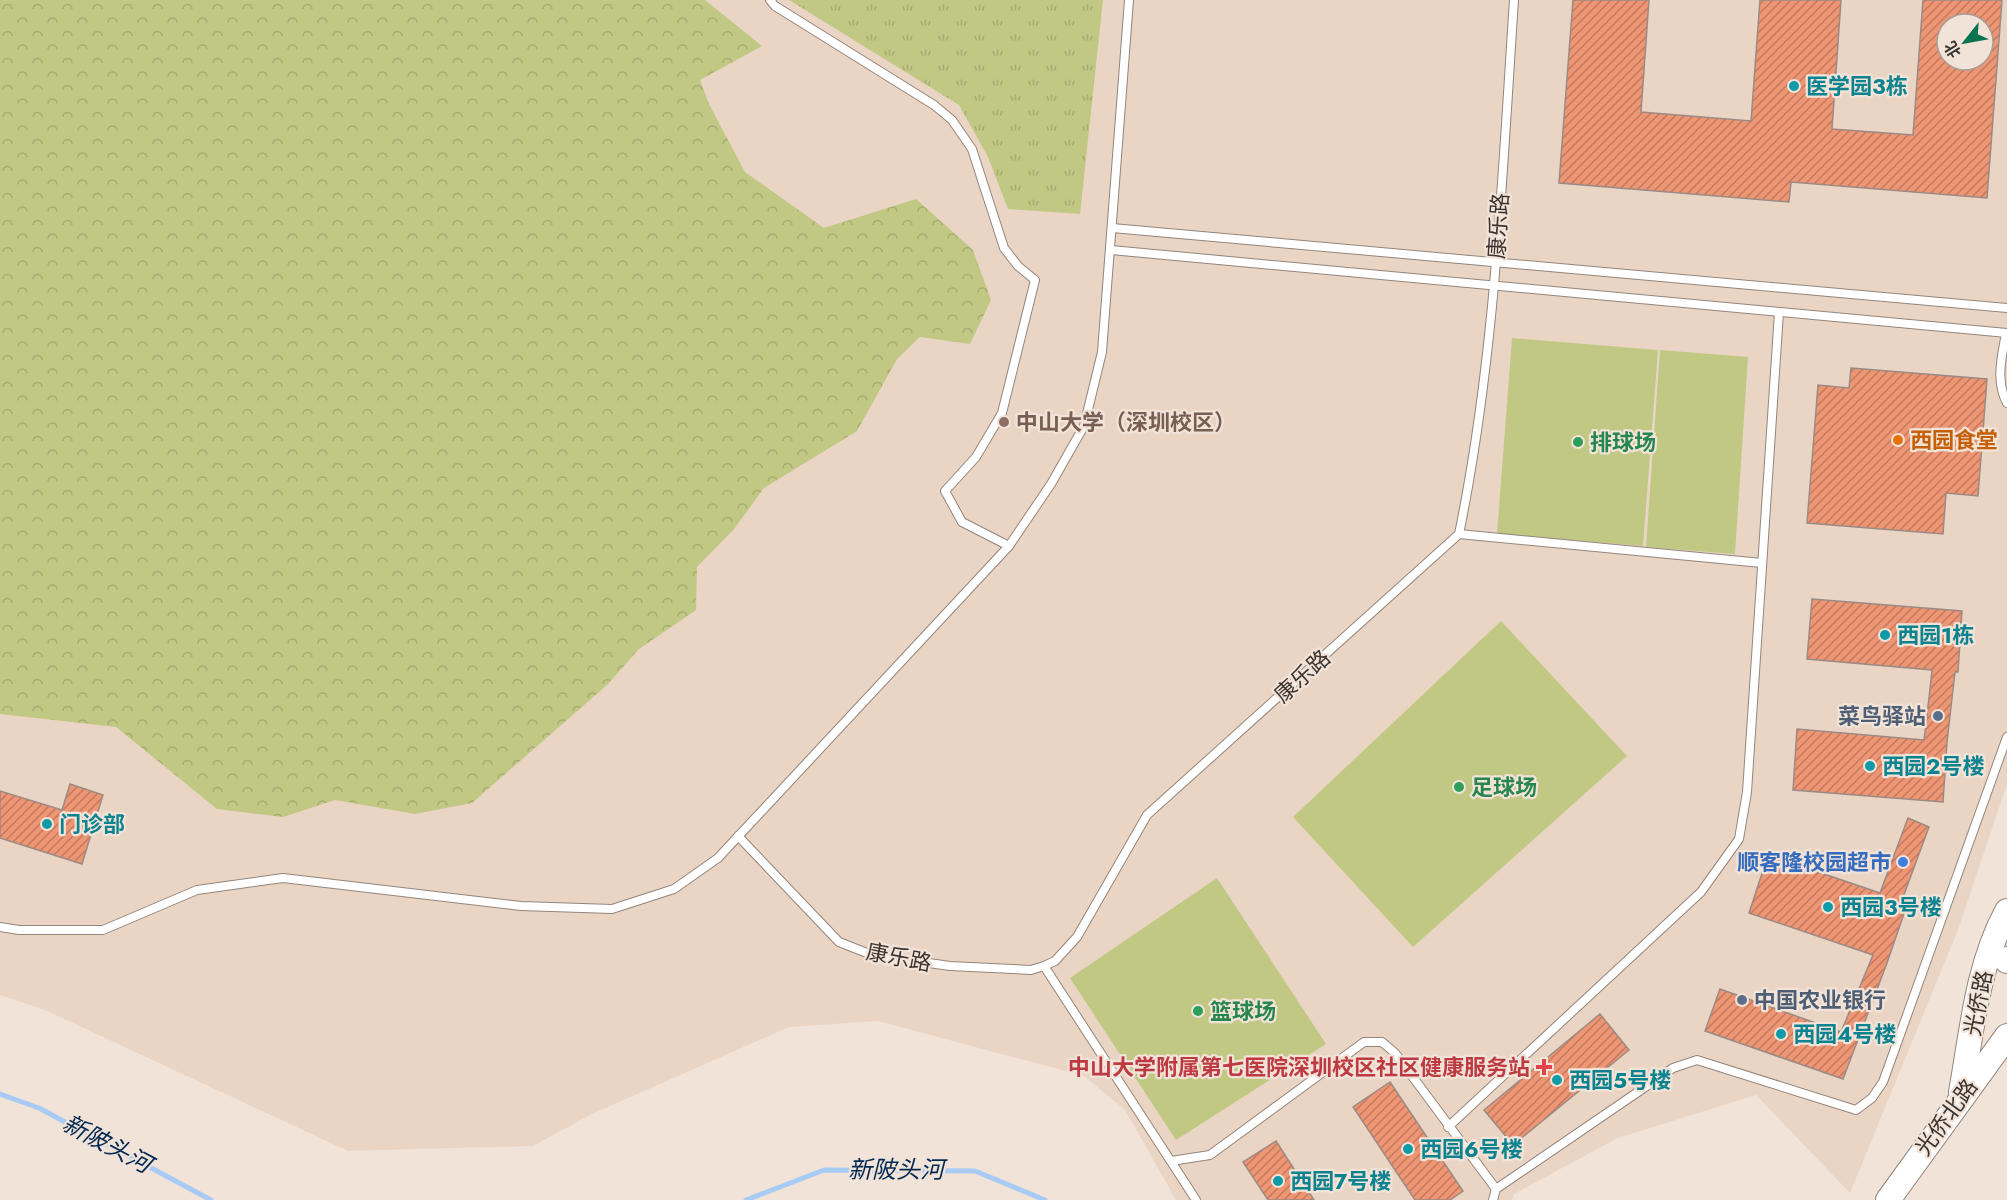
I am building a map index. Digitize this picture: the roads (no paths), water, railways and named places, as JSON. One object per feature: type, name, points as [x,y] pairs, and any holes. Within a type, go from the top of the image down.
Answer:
[{"type":"street","name":"光侨路","points":[[1960,1098],[1985,961],[1994,935],[2007,911]]},
{"type":"street","name":"光侨北路","points":[[1888,1200],[2007,1036]]},
{"type":"lane","points":[[770,0],[775,6],[934,105],[952,120],[972,149],[1004,248],[1018,266],[1035,280],[1002,413],[976,457],[945,490],[962,522],[1009,546]]},
{"type":"lane","points":[[0,927],[19,930],[103,930],[197,890],[283,878],[521,906],[612,909],[674,889],[718,858],[1009,546],[1052,484],[1084,426],[1102,352],[1129,0]]},
{"type":"lane","name":"康乐路","points":[[738,836],[839,942],[872,955],[950,966],[1031,970],[1044,966],[1055,961],[1077,937],[1147,815],[1459,534],[1470,478],[1494,285],[1514,0]]},
{"type":"lane","points":[[1112,228],[2007,308]]},
{"type":"lane","points":[[1111,250],[2007,333],[2000,372],[2001,387],[2007,403]]},
{"type":"lane","points":[[1448,1127],[1701,892],[1739,839],[1747,792],[1779,312]]},
{"type":"lane","points":[[1459,534],[1762,563]]},
{"type":"lane","points":[[1493,1200],[1496,1189],[1673,1068],[1697,1060],[1856,1110],[1865,1105],[1882,1082],[2007,737]]},
{"type":"lane","points":[[1044,966],[1196,1200]]},
{"type":"lane","points":[[1171,1161],[1210,1155],[1364,1042],[1382,1042],[1395,1053],[1496,1189]]},
{"type":"waterway","name":"新陂头河","points":[[0,1094],[39,1108],[211,1200]]},
{"type":"waterway","name":"新陂头河","points":[[746,1200],[824,1170],[975,1171],[1045,1200]]},
{"type":"place","name":"医学园3栋","points":[[1794,86]]},
{"type":"place","name":"中山大学（深圳校区）","points":[[1004,422]]},
{"type":"place","name":"西园食堂","points":[[1898,440]]},
{"type":"place","name":"排球场","points":[[1578,442]]},
{"type":"place","name":"西园1栋","points":[[1885,635]]},
{"type":"place","name":"菜鸟驿站","points":[[1938,716]]},
{"type":"place","name":"西园2号楼","points":[[1870,766]]},
{"type":"place","name":"足球场","points":[[1459,787]]},
{"type":"place","name":"门诊部","points":[[47,824]]},
{"type":"place","name":"顺客隆校园超市","points":[[1903,862]]},
{"type":"place","name":"西园3号楼","points":[[1828,907]]},
{"type":"place","name":"中国农业银行","points":[[1742,1000]]},
{"type":"place","name":"篮球场","points":[[1198,1011]]},
{"type":"place","name":"西园4号楼","points":[[1781,1034]]},
{"type":"place","name":"中山大学附属第七医院深圳校区社区健康服务站","points":[[1544,1067]]},
{"type":"place","name":"西园5号楼","points":[[1557,1080]]},
{"type":"place","name":"西园6号楼","points":[[1408,1149]]},
{"type":"place","name":"西园7号楼","points":[[1278,1181]]}]
